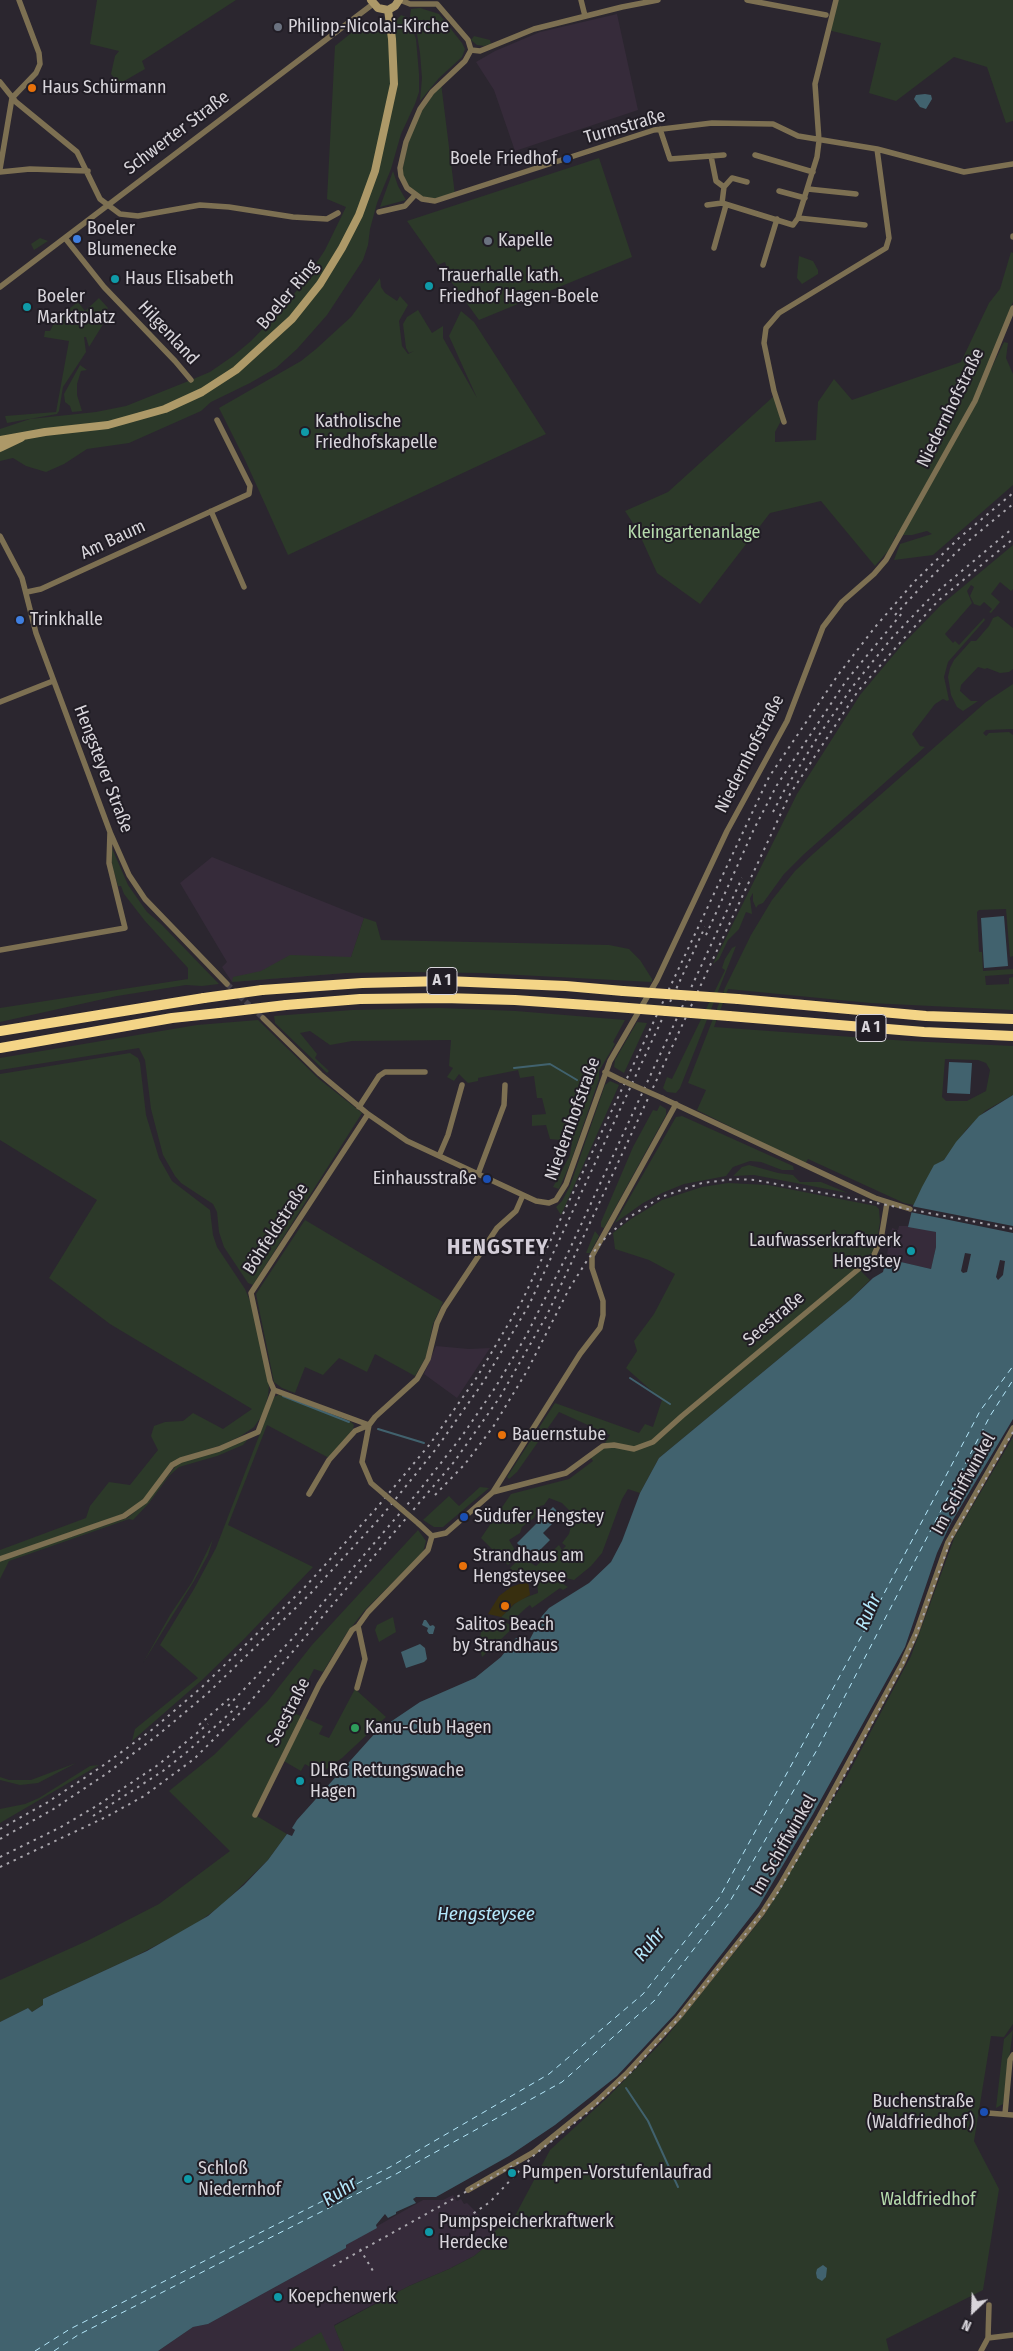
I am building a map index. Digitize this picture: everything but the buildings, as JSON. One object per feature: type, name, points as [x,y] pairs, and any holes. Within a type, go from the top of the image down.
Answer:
[{"type":"highway","name":"A 1","points":[[0,1031],[262,990],[362,983],[446,981],[566,986],[926,1016],[1013,1019]]},
{"type":"highway","name":"A 1","points":[[0,1048],[172,1018],[360,1000],[443,998],[515,1000],[915,1032],[1013,1036]]},
{"type":"main road","points":[[372,2],[378,8],[388,10],[399,0]]},
{"type":"main road","name":"Boeler Ring","points":[[0,440],[108,425],[165,409],[202,392],[236,370],[292,319],[320,284],[342,248],[359,215],[375,171],[394,84],[392,39],[388,10]]},
{"type":"main road","name":"Boeler Ring","points":[[0,448],[22,437]]},
{"type":"street","points":[[18,0],[39,53],[40,64],[36,73],[12,98],[0,170],[88,171]]},
{"type":"street","points":[[379,212],[405,206],[414,195],[403,182],[400,168],[412,126],[432,92],[464,61],[471,50],[468,40],[437,4],[410,4],[399,0]]},
{"type":"street","points":[[582,0],[585,16]]},
{"type":"street","points":[[471,50],[480,51],[534,30],[585,16],[658,0]]},
{"type":"street","points":[[747,0],[826,15]]},
{"type":"street","points":[[706,205],[724,204],[793,225],[798,218],[813,172],[819,141],[815,84],[836,0]]},
{"type":"street","name":"Schwerter Straße","points":[[0,287],[372,2]]},
{"type":"street","points":[[0,82],[12,98],[78,152],[100,199],[106,205],[127,216],[152,214],[200,205],[229,207],[293,217],[327,219],[338,213]]},
{"type":"street","name":"Turmstraße","points":[[414,195],[435,201],[660,129],[712,123],[752,122],[773,124],[798,136],[819,141],[877,149],[964,172],[1013,164]]},
{"type":"street","points":[[660,129],[670,159],[724,155]]},
{"type":"street","points":[[784,422],[774,391],[764,343],[766,328],[779,313],[886,248],[888,238],[877,149]]},
{"type":"street","points":[[755,155],[813,172]]},
{"type":"street","points":[[711,156],[716,181],[724,187]]},
{"type":"street","points":[[714,248],[724,204],[724,187],[732,178],[747,182]]},
{"type":"street","points":[[808,189],[856,194]]},
{"type":"street","points":[[779,191],[805,198]]},
{"type":"street","points":[[798,218],[865,226]]},
{"type":"street","points":[[763,265],[777,219]]},
{"type":"street","name":"Hilgenland","points":[[65,238],[104,287],[191,380]]},
{"type":"street","name":"Niedernhofstraße","points":[[523,1195],[543,1203],[549,1203],[556,1200],[562,1194],[605,1072],[615,1051],[660,974],[727,831],[787,721],[826,623],[842,602],[874,574],[886,560],[975,401],[1013,308]]},
{"type":"street","name":"Am Baum","points":[[27,592],[41,589],[250,492],[250,486],[217,420]]},
{"type":"street","points":[[210,511],[244,587]]},
{"type":"street","name":"Hengsteyer Straße","points":[[0,536],[22,578],[34,626],[53,681],[110,832],[129,875],[145,899],[227,984]]},
{"type":"street","points":[[0,708],[1,701],[53,681]]},
{"type":"street","points":[[0,950],[125,928],[109,863],[110,832]]},
{"type":"street","points":[[263,1018],[320,1074],[368,1114],[407,1141],[523,1195],[516,1211],[497,1228],[444,1308],[437,1323],[428,1358],[417,1379],[368,1425],[355,1431],[329,1460],[310,1494]]},
{"type":"street","points":[[359,1107],[379,1076],[385,1072],[425,1072]]},
{"type":"street","points":[[605,1072],[887,1203],[910,1209]]},
{"type":"street","points":[[478,1174],[504,1105],[505,1084]]},
{"type":"street","points":[[439,1156],[448,1135],[462,1085]]},
{"type":"street","name":"Seestraße","points":[[255,1815],[319,1685],[352,1630],[358,1626],[368,1612],[428,1550],[432,1536],[446,1533],[492,1492],[580,1354],[600,1328],[603,1315],[603,1301],[592,1268],[592,1256],[676,1104]]},
{"type":"street","name":"Böhfeldstraße","points":[[274,1390],[270,1381],[251,1293],[368,1114]]},
{"type":"street","name":"Seestraße","points":[[492,1492],[566,1473],[603,1446],[614,1445],[634,1448],[653,1442],[873,1257],[880,1240],[887,1203]]},
{"type":"street","points":[[0,1559],[132,1512],[145,1501],[172,1465],[196,1455],[219,1449],[258,1432],[274,1390],[368,1425]]},
{"type":"street","points":[[368,1425],[362,1462],[371,1483],[432,1536]]},
{"type":"street","name":"Im Schiffwinkel","points":[[468,2190],[534,2152],[596,2102],[626,2074],[679,2017],[762,1913],[819,1817],[902,1664],[916,1633],[948,1542],[1013,1428]]},
{"type":"street","points":[[357,1688],[365,1660],[358,1626]]},
{"type":"street","points":[[1005,2114],[1010,2060],[1013,2055]]},
{"type":"street","points":[[988,2112],[1013,2115]]},
{"type":"street","points":[[981,2351],[988,2338],[989,2305]]},
{"type":"street","points":[[988,2338],[1013,2334]]},
{"type":"shaded area","points":[[617,14],[638,110],[515,151],[494,90],[476,62],[495,51],[540,32]]},
{"type":"shaded area","points":[[212,857],[364,918],[346,973],[232,982],[222,967],[227,962],[180,883]]},
{"type":"shaded area","name":"Laufwasserkraftwerk Hengstey","points":[[899,1226],[910,1226],[936,1232],[936,1247],[931,1269],[901,1262],[900,1266],[894,1266],[895,1262],[887,1254],[892,1228],[898,1230]]},
{"type":"shaded area","points":[[436,1346],[469,1349],[490,1348],[457,1398],[424,1374]]},
{"type":"shaded area","name":"Koepchenwerk","points":[[453,2195],[457,2201],[461,2199],[464,2204],[467,2203],[495,2231],[485,2247],[474,2256],[449,2269],[409,2286],[334,2325],[344,2351],[158,2351],[193,2327],[208,2324],[346,2248],[346,2245],[423,2200],[443,2200]]},
{"type":"green space","points":[[97,0],[236,0],[142,61],[145,69],[119,84],[111,74],[115,56],[119,51],[90,44]]},
{"type":"green space","points":[[836,0],[1013,0],[1013,121],[1006,123],[987,67],[954,57],[896,101],[869,93],[881,43],[828,30]]},
{"type":"green space","points":[[420,8],[439,14],[465,49],[462,57],[439,78],[420,101],[422,78],[420,53],[417,34],[410,16],[411,9]]},
{"type":"green space","points":[[401,15],[406,17],[411,25],[416,39],[419,92],[401,134],[391,169],[377,203],[363,260],[327,315],[297,349],[276,368],[211,402],[201,411],[129,443],[87,449],[64,464],[46,472],[26,466],[13,458],[0,461],[0,429],[30,419],[96,412],[126,406],[210,372],[251,341],[282,309],[306,279],[325,250],[346,207],[327,199],[335,46],[360,26],[363,26],[367,33],[374,20],[384,23],[395,22]]},
{"type":"green space","points":[[474,36],[490,40],[491,44],[477,45],[471,40]]},
{"type":"green space","points":[[441,83],[455,195],[435,201],[422,199],[403,182],[401,176],[412,125]]},
{"type":"green space","points":[[599,158],[632,257],[479,320],[447,276],[449,274],[445,262],[438,265],[407,221]]},
{"type":"green space","points":[[393,171],[398,186],[406,200],[380,207]]},
{"type":"green space","points":[[40,238],[48,241],[34,250],[31,244]]},
{"type":"green space","name":"Kleingartenanlage","points":[[1011,252],[1013,253],[1013,302],[1000,334],[989,373],[1004,342],[1008,343],[1006,358],[1013,374],[1013,485],[933,555],[894,560],[900,544],[932,534],[927,531],[912,535],[896,535],[889,550],[875,566],[821,501],[770,513],[700,604],[657,573],[638,531],[625,511],[668,492],[774,396],[781,421],[775,432],[775,442],[816,440],[818,402],[834,379],[852,400],[961,362],[989,303],[1000,289]]},
{"type":"green space","points":[[799,256],[813,261],[818,270],[818,274],[802,284],[797,278]]},
{"type":"green space","points":[[380,278],[381,287],[385,293],[397,301],[400,296],[408,305],[399,321],[402,346],[408,354],[414,351],[409,353],[406,348],[403,324],[407,317],[418,310],[432,333],[443,326],[443,338],[477,398],[449,336],[461,311],[474,322],[546,434],[288,555],[219,408],[301,361],[316,349],[351,317]]},
{"type":"green space","points":[[99,298],[108,308],[106,311],[110,313],[89,347],[86,337],[84,337],[86,352],[63,387],[57,414],[7,423],[5,416],[56,412],[69,341],[44,337],[45,331],[50,331],[56,319],[78,302],[85,311]]},
{"type":"green space","points":[[80,365],[87,370],[81,371],[77,384],[77,395],[82,411],[72,412],[70,406],[65,402],[64,394]]},
{"type":"green space","points":[[1013,545],[1013,589],[1011,591],[1000,582],[991,594],[1000,602],[991,613],[989,612],[992,609],[984,602],[980,606],[974,604],[970,596],[974,587],[971,585],[967,591],[972,603],[945,634],[953,643],[955,641],[959,645],[984,618],[985,620],[948,662],[944,677],[949,700],[943,699],[935,704],[912,734],[920,746],[925,747],[803,855],[784,874],[763,903],[756,908],[753,901],[753,893],[750,898],[752,914],[746,912],[739,929],[728,940],[719,959],[713,964],[797,794],[860,695],[901,646],[941,605]]},
{"type":"green space","points":[[998,616],[1013,628],[1013,669],[1009,672],[1000,673],[978,667],[961,685],[960,691],[971,701],[978,701],[963,711],[957,707],[951,695],[948,677],[950,668],[954,660],[971,641],[976,641],[989,626],[993,618]]},
{"type":"green space","points":[[1013,684],[1013,729],[986,730],[983,733],[986,736],[989,733],[1009,732],[1013,735],[1013,956],[1010,957],[1006,909],[979,910],[977,912],[979,952],[982,952],[983,971],[1013,969],[1013,974],[985,976],[986,985],[1009,984],[1009,978],[1013,977],[1013,1010],[870,1003],[728,989],[714,1027],[908,1041],[1013,1046],[1013,1095],[985,1111],[966,1130],[944,1160],[934,1166],[914,1205],[904,1203],[808,1159],[805,1164],[697,1110],[706,1090],[688,1083],[725,988],[751,935],[772,900],[795,871],[813,854],[986,702]],"holes":[[[945,1059],[978,1060],[986,1063],[990,1070],[986,1091],[967,1101],[946,1101],[942,1097]]]},
{"type":"green space","points":[[111,846],[128,885],[147,912],[219,984],[186,985],[117,996],[0,1022],[0,1008],[188,979],[188,968],[145,921],[124,894],[121,886],[118,886],[112,865]]},
{"type":"green space","points":[[364,918],[376,922],[381,940],[609,945],[629,949],[640,960],[652,982],[481,973],[404,972],[346,973],[232,982],[233,977],[261,971],[290,955],[351,957]]},
{"type":"green space","points":[[736,946],[680,1088],[676,1093],[667,1092],[663,1088],[667,1077],[672,1079],[725,970],[722,968],[725,959],[732,948]]},
{"type":"green space","points":[[439,1008],[516,1011],[625,1020],[613,1042],[615,1044],[599,1071],[599,1079],[570,1164],[559,1189],[553,1187],[570,1155],[572,1141],[550,1139],[546,1125],[532,1126],[532,1115],[546,1114],[542,1098],[537,1098],[534,1076],[520,1078],[518,1070],[478,1078],[478,1081],[468,1083],[459,1074],[454,1081],[447,1077],[453,1068],[449,1066],[451,1040],[352,1041],[330,1045],[310,1031],[300,1033],[317,1054],[315,1058],[329,1071],[327,1073],[275,1023],[274,1016],[352,1010]]},
{"type":"green space","points":[[258,1020],[319,1079],[362,1113],[253,1285],[248,1283],[224,1247],[219,1232],[217,1212],[213,1204],[181,1183],[163,1155],[151,1109],[145,1060],[139,1048],[0,1070],[0,1058],[197,1025]]},
{"type":"green space","points":[[637,1022],[647,1023],[624,1073],[614,1067],[615,1060]]},
{"type":"green space","points":[[130,1053],[138,1058],[140,1063],[146,1115],[159,1158],[172,1181],[210,1210],[213,1235],[217,1247],[245,1289],[252,1306],[269,1386],[268,1396],[263,1414],[254,1427],[222,1445],[183,1457],[137,1506],[120,1515],[0,1557],[0,1550],[86,1518],[90,1506],[109,1482],[130,1485],[158,1450],[151,1436],[154,1426],[165,1422],[183,1421],[193,1413],[223,1429],[252,1409],[110,1324],[49,1278],[97,1200],[0,1140],[0,1074]]},
{"type":"green space","points":[[610,1081],[619,1085],[561,1215],[556,1207],[562,1201],[570,1186],[605,1085]]},
{"type":"green space","points":[[660,1105],[666,1109],[666,1115],[604,1228],[601,1227],[601,1222],[633,1147],[653,1110],[657,1111]]},
{"type":"green space","points":[[682,1116],[793,1166],[794,1170],[782,1170],[761,1162],[750,1161],[733,1167],[726,1176],[684,1184],[662,1193],[643,1203],[615,1223],[676,1117]]},
{"type":"green space","points":[[749,1165],[793,1175],[800,1182],[821,1182],[848,1193],[754,1175],[733,1176],[742,1167]]},
{"type":"green space","points":[[728,1183],[768,1185],[876,1206],[879,1209],[880,1222],[876,1245],[871,1255],[859,1269],[870,1280],[850,1300],[659,1458],[640,1493],[628,1489],[622,1499],[602,1553],[591,1566],[574,1580],[543,1572],[523,1575],[514,1572],[510,1568],[521,1557],[536,1566],[559,1545],[562,1550],[566,1546],[562,1543],[569,1534],[573,1518],[571,1512],[562,1503],[549,1498],[544,1505],[540,1506],[534,1518],[522,1527],[520,1533],[509,1540],[518,1555],[508,1565],[481,1538],[511,1494],[569,1479],[593,1461],[590,1457],[603,1446],[610,1435],[559,1412],[517,1472],[509,1479],[507,1477],[555,1403],[639,1433],[645,1424],[653,1427],[662,1400],[626,1368],[637,1351],[634,1341],[654,1314],[675,1274],[649,1260],[615,1249],[613,1233],[631,1219],[662,1200],[702,1187]]},
{"type":"green space","points":[[305,1220],[443,1302],[433,1324],[426,1357],[415,1376],[375,1354],[367,1372],[339,1358],[323,1375],[305,1367],[295,1393],[282,1388],[274,1382],[256,1294]]},
{"type":"green space","points":[[595,1231],[599,1236],[590,1253],[586,1253]]},
{"type":"green space","points":[[280,1394],[350,1421],[354,1425],[353,1429],[329,1458],[267,1425],[228,1525],[313,1567],[202,1680],[132,1741],[135,1729],[198,1678],[160,1645],[216,1548],[274,1397]]},
{"type":"green space","name":"Waldfriedhof","points":[[1013,1437],[1013,2024],[1004,2037],[991,2036],[974,2141],[999,2189],[983,2290],[886,2339],[889,2351],[344,2351],[334,2326],[409,2286],[474,2256],[485,2247],[495,2231],[516,2214],[550,2150],[607,2098],[663,2041],[763,1917],[846,1778],[911,1656],[955,1536]]},
{"type":"green space","points":[[249,1438],[243,1445],[217,1456],[179,1467],[169,1476],[149,1503],[133,1520],[129,1519],[9,1561],[0,1579],[0,1561],[127,1518],[148,1501],[178,1463]]},
{"type":"green space","points":[[480,1487],[489,1488],[443,1527],[434,1527],[423,1520],[449,1496],[459,1506]]},
{"type":"green space","points":[[418,1530],[426,1541],[423,1552],[365,1610],[346,1634],[323,1672],[314,1669],[292,1712],[323,1726],[319,1734],[329,1738],[355,1689],[386,1717],[342,1758],[321,1773],[305,1764],[301,1771],[282,1760],[255,1815],[287,1834],[268,1860],[222,1905],[193,1926],[134,1957],[43,1999],[43,2005],[32,2012],[28,2008],[0,2022],[0,1980],[89,1940],[159,1904],[230,1851],[169,1791],[215,1754],[267,1702],[312,1645]]},
{"type":"green space","points":[[213,1539],[208,1555],[194,1581],[143,1663],[170,1615],[192,1582]]},
{"type":"green space","points":[[537,1579],[560,1582],[568,1587],[563,1590],[560,1588],[532,1608],[530,1605],[512,1621],[501,1617],[519,1600],[538,1593]]},
{"type":"green space","points":[[393,1617],[396,1632],[379,1642],[375,1630],[377,1625]]},
{"type":"green space","points":[[483,1621],[497,1625],[500,1621],[515,1626],[482,1657],[479,1643]]},
{"type":"green space","points":[[76,1763],[38,1783],[20,1785],[0,1780],[0,1777],[9,1780],[31,1780]]},
{"type":"green space","points":[[99,1765],[0,1823],[0,1809],[25,1804],[39,1798],[90,1766]]},
{"type":"green space","points":[[1013,2030],[1003,2104],[996,2108],[1004,2039]]},
{"type":"green space","points":[[321,2332],[330,2351],[289,2351]]},
{"type":"sand","points":[[528,1581],[530,1595],[514,1604],[501,1617],[488,1614],[499,1596],[511,1587]]},
{"type":"water","points":[[916,95],[931,95],[932,99],[926,109],[920,107],[914,99]]},
{"type":"water","points":[[1004,916],[1008,966],[984,968],[981,918]]},
{"type":"water","points":[[949,1062],[972,1063],[970,1094],[947,1093]]},
{"type":"water","name":"Hengsteysee","points":[[1013,1095],[1013,1419],[951,1523],[937,1553],[905,1647],[813,1814],[759,1906],[675,2014],[617,2076],[555,2125],[509,2156],[436,2197],[416,2197],[413,2199],[416,2203],[396,2212],[396,2214],[388,2218],[385,2214],[376,2225],[377,2228],[346,2245],[346,2248],[208,2324],[193,2327],[158,2351],[0,2351],[0,2022],[28,2008],[32,2012],[43,2005],[43,1999],[147,1951],[208,1916],[244,1885],[268,1860],[287,1834],[292,1836],[295,1830],[292,1828],[297,1820],[377,1731],[420,1702],[475,1678],[501,1657],[516,1638],[526,1641],[530,1639],[542,1616],[549,1608],[589,1583],[611,1562],[622,1541],[640,1493],[659,1458],[850,1300],[873,1278],[883,1272],[884,1268],[894,1262],[895,1266],[900,1266],[901,1262],[931,1269],[936,1247],[936,1232],[908,1227],[913,1206],[934,1165],[944,1160],[956,1142],[979,1116]],"holes":[[[965,1253],[971,1254],[967,1272],[963,1273],[961,1271]],[[1000,1260],[1005,1261],[1003,1275],[998,1280],[996,1277]]]},
{"type":"water","points":[[553,1507],[561,1515],[543,1533],[550,1540],[532,1558],[517,1543]]},
{"type":"water","points":[[424,1620],[430,1626],[433,1625],[435,1627],[433,1634],[429,1634],[428,1628],[422,1625]]},
{"type":"water","points":[[420,1644],[425,1648],[427,1659],[424,1662],[406,1668],[401,1652]]},
{"type":"water","points":[[823,2265],[827,2268],[826,2277],[822,2281],[817,2278],[816,2273],[817,2269]]},
{"type":"pier","points":[[911,1206],[1013,1226],[1013,1233],[910,1212]]},
{"type":"waterway","points":[[514,1068],[550,1064],[577,1080]]},
{"type":"waterway","points":[[630,1378],[670,1404]]},
{"type":"waterway","points":[[283,1396],[349,1422]]},
{"type":"waterway","points":[[378,1429],[424,1443]]},
{"type":"waterway","points":[[626,2088],[648,2121],[678,2187]]},
{"type":"ferry route","points":[[35,2351],[70,2329],[390,2167],[549,2074],[643,1994],[719,1898],[867,1626],[980,1411],[1013,1366]]},
{"type":"ferry route","points":[[54,2351],[78,2335],[396,2174],[562,2082],[654,2001],[729,1903],[818,1748],[990,1416],[1013,1380]]},
{"type":"tunnel","points":[[227,984],[263,1018]]},
{"type":"railway","points":[[0,1829],[48,1802],[101,1767],[153,1729],[202,1687],[304,1588],[374,1511],[430,1444],[477,1377],[522,1301],[769,777],[838,675],[876,626],[915,581],[959,538],[1013,493]]},
{"type":"railway","points":[[895,615],[966,543],[1013,504]]},
{"type":"railway","points":[[773,812],[819,735],[853,686],[891,639],[932,596],[1013,528]]},
{"type":"railway","points":[[0,1867],[106,1817],[144,1796],[194,1759],[244,1709],[454,1462],[500,1397],[547,1315],[790,794],[858,691],[898,645],[938,601],[1013,539]]},
{"type":"railway","points":[[706,935],[754,829],[777,785],[846,681],[903,612]]},
{"type":"railway","points":[[228,1706],[291,1640],[419,1491],[462,1436],[495,1388],[526,1336],[567,1255],[742,878]]},
{"type":"railway","points":[[0,1839],[52,1810],[106,1774],[158,1735],[208,1693],[310,1594],[381,1517],[436,1449],[484,1381],[529,1305],[705,927]]},
{"type":"railway","points":[[435,1495],[465,1464],[493,1427],[527,1371],[569,1289],[588,1259],[606,1237],[628,1218],[661,1197],[702,1183],[735,1179],[755,1180],[1013,1229]]},
{"type":"railway","points":[[455,2226],[490,2202],[533,2156],[588,2112],[632,2071],[679,2018],[775,1897],[826,1810],[896,1678],[914,1641],[951,1539],[1013,1432]]},
{"type":"railway","points":[[199,1725],[231,1697]]},
{"type":"railway","points":[[93,1816],[163,1771],[240,1704]]},
{"type":"railway","points":[[0,1857],[61,1827],[98,1805],[158,1765],[208,1724]]},
{"type":"railway","points":[[333,2266],[523,2160]]},
{"type":"railway","points":[[360,2249],[373,2271]]},
{"type":"place","name":"Philipp-Nicolai-Kirche","points":[[278,27]]},
{"type":"place","name":"Haus Schürmann","points":[[32,88]]},
{"type":"place","name":"Boele Friedhof","points":[[567,159]]},
{"type":"place","name":"Boeler Blumenecke","points":[[77,239]]},
{"type":"place","name":"Kapelle","points":[[488,241]]},
{"type":"place","name":"Haus Elisabeth","points":[[115,279]]},
{"type":"place","name":"Trauerhalle kath. Friedhof Hagen-Boele","points":[[429,286]]},
{"type":"place","name":"Boeler Marktplatz","points":[[27,307]]},
{"type":"place","name":"Katholische Friedhofskapelle","points":[[305,432]]},
{"type":"place","name":"Trinkhalle","points":[[20,620]]},
{"type":"place","name":"Einhausstraße","points":[[487,1179]]},
{"type":"place","name":"Laufwasserkraftwerk Hengstey","points":[[911,1251]]},
{"type":"place","name":"Bauernstube","points":[[502,1435]]},
{"type":"place","name":"Südufer Hengstey","points":[[464,1517]]},
{"type":"place","name":"Strandhaus am Hengsteysee","points":[[463,1566]]},
{"type":"place","name":"Salitos Beach by Strandhaus","points":[[505,1606]]},
{"type":"place","name":"Kanu-Club Hagen","points":[[355,1728]]},
{"type":"place","name":"DLRG Rettungswache Hagen","points":[[300,1781]]},
{"type":"place","name":"Buchenstraße (Waldfriedhof)","points":[[984,2112]]},
{"type":"place","name":"Pumpen-Vorstufenlaufrad","points":[[512,2173]]},
{"type":"place","name":"Schloß Niedernhof","points":[[188,2179]]},
{"type":"place","name":"Pumpspeicherkraftwerk Herdecke","points":[[429,2232]]},
{"type":"place","name":"Koepchenwerk","points":[[278,2297]]},
{"type":"district","name":"HENGSTEY","points":[[498,1248]]},
{"type":"water label","name":"Ruhr","points":[[869,1612]]},
{"type":"water label","name":"Ruhr","points":[[650,1945]]},
{"type":"water label","name":"Ruhr","points":[[340,2192]]}]
